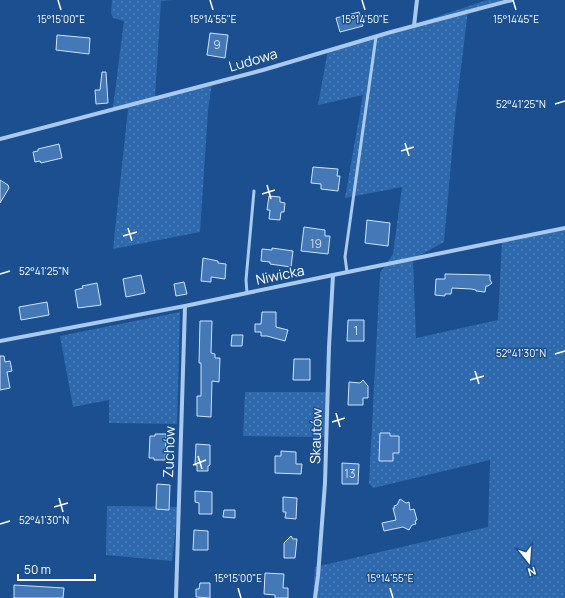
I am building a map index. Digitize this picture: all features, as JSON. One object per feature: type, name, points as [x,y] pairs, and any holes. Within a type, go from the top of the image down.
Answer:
[{"type":"street","points":[[414,26],[417,0]]},
{"type":"street","name":"Ludowa","points":[[0,139],[263,70],[414,26],[512,0]]},
{"type":"street","name":"Niwicka","points":[[0,341],[185,306],[333,274],[565,228]]},
{"type":"street","name":"Skautów","points":[[315,598],[325,483],[329,347],[333,274]]},
{"type":"street","name":"Zuchów","points":[[176,598],[185,306]]},
{"type":"lane","points":[[347,272],[345,257],[376,37]]},
{"type":"lane","points":[[247,293],[246,280],[254,191]]},
{"type":"shaded area","points":[[112,0],[174,0],[161,1],[155,97],[212,82],[208,111],[200,232],[113,249],[128,109],[113,107],[124,21],[113,18],[111,13]]},
{"type":"shaded area","points":[[487,0],[504,0],[468,10],[455,118],[444,242],[413,259],[416,338],[498,320],[502,240],[565,227],[565,598],[313,598],[315,567],[488,527],[490,460],[373,488],[369,483],[380,273],[393,254],[402,187],[345,198],[363,95],[318,105],[328,50],[414,26],[421,22]]},
{"type":"shaded area","points":[[180,312],[177,424],[109,423],[109,400],[73,407],[60,336]]},
{"type":"shaded area","points":[[245,392],[326,392],[327,437],[243,436]]},
{"type":"shaded area","points":[[107,506],[178,507],[172,561],[106,555]]},
{"type":"building","points":[[359,12],[363,26],[340,32],[336,18]]},
{"type":"building","points":[[210,33],[228,35],[225,58],[207,55]]},
{"type":"building","points":[[57,35],[90,38],[89,54],[56,50]]},
{"type":"building","points":[[102,72],[106,72],[108,103],[96,104],[95,90],[100,90]]},
{"type":"building","points":[[59,144],[62,158],[41,163],[40,161],[35,162],[33,152],[38,151],[38,149]]},
{"type":"building","points":[[313,167],[338,169],[337,176],[340,176],[338,191],[321,189],[321,184],[311,183]]},
{"type":"building","points":[[0,180],[8,185],[9,188],[0,203]]},
{"type":"building","points":[[269,196],[280,197],[280,202],[285,203],[284,212],[281,212],[280,220],[269,219],[270,210],[267,210]]},
{"type":"building","points":[[367,220],[390,223],[388,246],[365,243]]},
{"type":"building","points":[[304,227],[325,230],[325,236],[330,236],[328,254],[301,251]]},
{"type":"building","points":[[272,248],[293,251],[291,267],[261,261],[262,249],[272,250]]},
{"type":"building","points":[[203,258],[226,264],[225,279],[211,277],[211,282],[201,281]]},
{"type":"building","points":[[445,274],[490,275],[490,280],[492,283],[486,286],[485,292],[471,289],[452,288],[451,294],[445,294],[445,296],[435,295],[436,279],[445,279]]},
{"type":"building","points":[[141,275],[145,293],[126,297],[123,279]]},
{"type":"building","points":[[184,282],[187,294],[176,296],[174,284]]},
{"type":"building","points":[[97,283],[101,305],[78,308],[75,290],[83,288],[82,286]]},
{"type":"building","points":[[47,302],[49,315],[21,320],[19,307]]},
{"type":"building","points":[[262,312],[276,312],[276,327],[288,330],[285,341],[267,336],[261,336],[261,332],[255,332],[255,324],[261,324]]},
{"type":"building","points":[[348,320],[364,320],[364,341],[347,341]]},
{"type":"building","points":[[200,321],[212,321],[211,353],[215,354],[215,358],[220,358],[219,382],[212,381],[211,417],[197,416],[197,396],[201,396],[201,363],[199,363]]},
{"type":"building","points":[[232,335],[243,335],[242,346],[231,346]]},
{"type":"building","points":[[0,356],[4,356],[5,362],[10,361],[12,371],[7,372],[10,388],[0,390]]},
{"type":"building","points":[[294,359],[310,359],[310,380],[293,380]]},
{"type":"building","points":[[363,380],[368,386],[368,398],[363,398],[363,405],[348,405],[349,382],[360,383]]},
{"type":"building","points":[[380,433],[390,433],[390,436],[399,436],[399,453],[393,453],[393,461],[379,461]]},
{"type":"building","points":[[155,434],[166,434],[165,460],[154,460],[154,458],[149,458],[150,436],[155,436]]},
{"type":"building","points":[[196,444],[210,445],[210,465],[208,466],[208,471],[197,471],[197,465],[195,465]]},
{"type":"building","points":[[281,451],[296,452],[296,464],[302,464],[301,474],[275,473],[275,456],[281,456]]},
{"type":"building","points":[[342,463],[359,464],[358,484],[342,484]]},
{"type":"building","points":[[157,484],[170,485],[169,510],[156,509]]},
{"type":"building","points":[[195,491],[212,492],[212,514],[199,514],[199,503],[195,502]]},
{"type":"building","points":[[283,497],[297,498],[296,519],[285,518],[286,512],[283,512]]},
{"type":"building","points":[[400,499],[406,503],[409,502],[410,510],[414,509],[417,520],[415,521],[416,524],[412,525],[409,530],[403,527],[384,531],[382,523],[396,520],[393,508],[395,508],[394,506],[397,505]]},
{"type":"building","points":[[224,510],[235,510],[235,518],[223,517]]},
{"type":"building","points":[[194,530],[208,531],[208,550],[193,550]]},
{"type":"building","points":[[291,536],[293,539],[297,539],[295,558],[284,558],[284,543]]},
{"type":"building","points":[[265,573],[284,574],[283,588],[288,588],[288,598],[275,598],[275,595],[264,594]]},
{"type":"building","points":[[200,583],[210,583],[210,598],[196,597],[196,589],[199,589]]},
{"type":"building","points":[[14,585],[64,588],[63,598],[14,598]]}]
